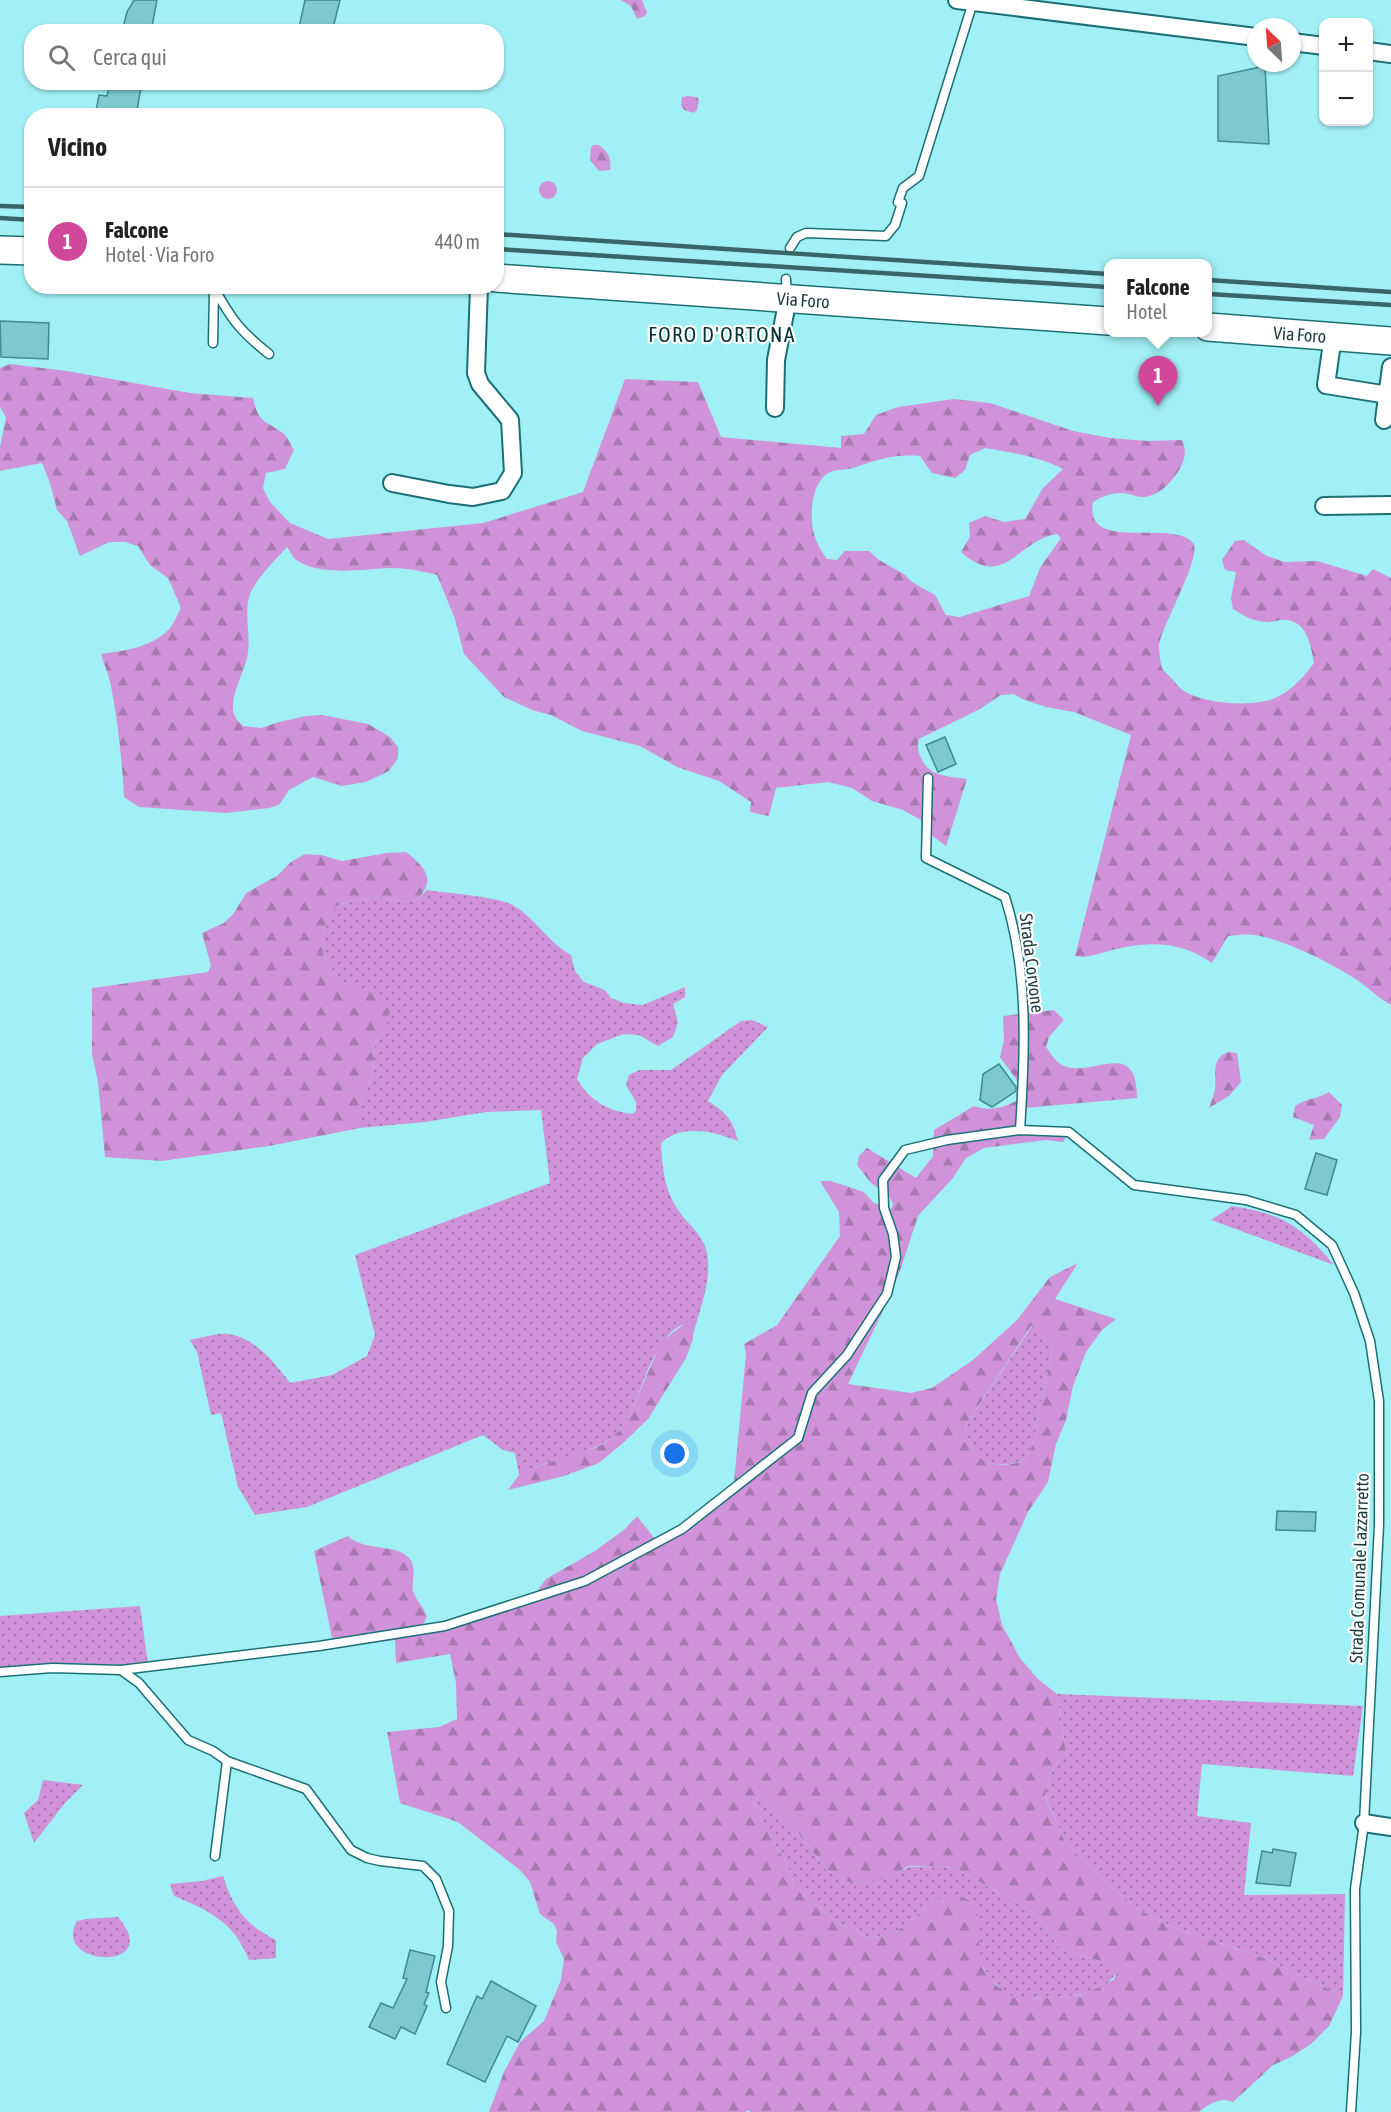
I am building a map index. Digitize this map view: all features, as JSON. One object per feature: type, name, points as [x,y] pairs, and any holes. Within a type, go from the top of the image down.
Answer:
[{"type":"main road","points":[[0,250],[24,251]]},
{"type":"main road","name":"Via Foro","points":[[504,278],[787,288],[1104,321]]},
{"type":"main road","name":"Via Foro","points":[[1212,327],[1391,341]]},
{"type":"street","points":[[965,1],[1247,36]]},
{"type":"street","points":[[1301,43],[1319,45]]},
{"type":"street","points":[[1373,52],[1391,54]]},
{"type":"street","points":[[775,408],[776,360],[787,288]]},
{"type":"street","points":[[392,483],[473,497],[502,491],[513,473],[510,420],[480,384],[476,373],[480,294]]},
{"type":"street","points":[[1332,336],[1326,385],[1388,395]]},
{"type":"street","points":[[1384,420],[1391,367]]},
{"type":"street","points":[[1324,506],[1391,505]]},
{"type":"street","points":[[1364,1823],[1391,1827]]},
{"type":"lane","points":[[790,248],[797,237],[806,233],[886,236],[896,225],[902,202],[898,202],[903,188],[919,176],[965,1]]},
{"type":"lane","points":[[213,343],[214,294]]},
{"type":"lane","points":[[218,294],[234,322],[269,354]]},
{"type":"lane","name":"Strada Corvone","points":[[928,778],[926,858],[1005,897],[1014,927],[1022,985],[1023,1083],[1020,1130]]},
{"type":"lane","points":[[0,1672],[52,1668],[121,1670],[319,1646],[445,1626],[585,1581],[682,1529],[798,1438],[812,1393],[847,1355],[887,1294],[896,1257],[893,1234],[884,1208],[884,1180],[904,1150],[947,1140],[1020,1130]]},
{"type":"lane","name":"Strada Comunale Lazzarretto","points":[[1020,1130],[1069,1132],[1134,1185],[1246,1200],[1296,1215],[1332,1245],[1354,1293],[1370,1341],[1379,1401],[1379,1525],[1364,1823],[1355,1889],[1356,2032],[1351,2112]]},
{"type":"lane","points":[[121,1670],[139,1683],[188,1740],[213,1751],[227,1761],[306,1789],[351,1850],[380,1862],[423,1866],[436,1879],[449,1911],[448,1946],[441,1982],[446,2008]]},
{"type":"lane","points":[[215,1856],[227,1761]]},
{"type":"green space","points":[[621,0],[642,0],[647,12],[645,16],[637,19],[631,6]]},
{"type":"green space","points":[[682,97],[697,97],[699,100],[694,113],[684,110],[681,105]]},
{"type":"green space","points":[[599,145],[607,153],[610,159],[610,170],[599,171],[590,160],[591,147]]},
{"type":"green space","points":[[544,181],[552,181],[557,186],[555,197],[544,199],[539,194],[539,186]]},
{"type":"green space","points":[[10,364],[67,371],[190,393],[253,398],[260,417],[284,434],[294,450],[285,469],[266,473],[263,488],[270,502],[290,523],[328,539],[483,523],[583,492],[625,379],[698,382],[721,437],[841,448],[841,436],[864,434],[876,415],[898,407],[954,399],[990,403],[1073,431],[1110,438],[1148,441],[1182,440],[1185,452],[1183,463],[1164,488],[1149,496],[1115,493],[1093,502],[1094,518],[1102,527],[1132,533],[1168,533],[1183,536],[1193,543],[1195,550],[1192,561],[1159,645],[1162,668],[1184,691],[1204,699],[1228,703],[1252,703],[1273,699],[1291,688],[1314,663],[1307,636],[1293,621],[1259,621],[1233,609],[1231,598],[1236,572],[1225,570],[1222,560],[1235,541],[1244,540],[1267,556],[1285,562],[1317,561],[1367,576],[1373,569],[1391,578],[1391,1005],[1351,976],[1325,961],[1281,942],[1255,935],[1228,936],[1212,963],[1188,950],[1152,944],[1089,956],[1075,956],[1131,735],[1074,712],[1046,707],[1014,694],[1001,695],[978,710],[919,739],[919,753],[929,769],[946,776],[967,779],[946,846],[930,834],[929,850],[921,849],[921,820],[903,810],[872,801],[852,788],[828,782],[776,788],[769,816],[750,812],[751,802],[719,781],[677,767],[640,746],[582,731],[551,715],[532,710],[504,697],[464,654],[455,619],[437,575],[397,568],[342,571],[316,568],[295,559],[287,547],[261,576],[250,594],[247,610],[248,650],[233,701],[236,718],[243,726],[261,728],[306,716],[322,715],[368,724],[390,737],[398,747],[398,758],[389,771],[366,782],[342,786],[313,777],[289,790],[279,805],[269,808],[226,813],[139,807],[124,797],[116,713],[110,682],[101,654],[128,650],[155,640],[171,627],[181,608],[168,578],[150,565],[138,546],[125,542],[109,542],[80,556],[67,521],[57,510],[42,463],[0,471],[0,448],[6,417],[0,407],[0,368]],"holes":[[[985,448],[1035,458],[1063,469],[1043,488],[1025,519],[1004,522],[985,516],[969,523],[970,537],[961,552],[976,563],[989,566],[1000,565],[1043,538],[1057,534],[1061,538],[1040,568],[1029,596],[960,617],[946,615],[935,595],[912,582],[904,574],[879,560],[869,551],[845,551],[837,560],[827,559],[821,550],[812,526],[812,508],[816,489],[826,475],[833,471],[888,458],[920,456],[932,473],[955,478],[965,470],[970,455]]]},
{"type":"green space","points":[[406,852],[419,863],[426,874],[426,886],[417,900],[400,902],[383,897],[360,899],[336,906],[328,917],[322,940],[323,953],[330,967],[345,984],[383,998],[390,1010],[386,1026],[375,1042],[373,1073],[360,1105],[360,1128],[269,1146],[162,1161],[105,1157],[98,1082],[92,1054],[92,988],[208,972],[211,966],[202,933],[224,923],[234,913],[246,893],[277,876],[291,862],[305,854],[321,855],[342,861]]},
{"type":"green space","points":[[427,890],[486,898],[514,906],[571,955],[575,971],[584,982],[605,990],[611,998],[624,1003],[643,1005],[685,987],[685,997],[673,1004],[678,1023],[673,1037],[658,1046],[639,1035],[624,1034],[597,1044],[583,1058],[577,1079],[587,1093],[608,1108],[633,1114],[636,1111],[636,1102],[626,1085],[629,1075],[639,1070],[671,1070],[741,1021],[752,1020],[768,1027],[722,1075],[708,1101],[728,1117],[738,1141],[708,1132],[688,1131],[669,1137],[661,1143],[664,1171],[671,1198],[699,1235],[707,1253],[708,1276],[701,1307],[697,1321],[682,1325],[669,1334],[651,1363],[630,1414],[622,1427],[601,1444],[519,1475],[515,1453],[503,1450],[483,1435],[307,1507],[255,1515],[238,1487],[221,1413],[211,1415],[197,1352],[190,1340],[219,1334],[238,1336],[264,1352],[290,1383],[332,1375],[367,1356],[375,1335],[355,1255],[550,1183],[541,1110],[486,1112],[425,1122],[360,1128],[360,1105],[373,1073],[375,1042],[386,1026],[354,988],[345,984],[330,967],[323,953],[322,940],[328,917],[336,906],[360,899],[383,897],[400,902],[417,900]]},
{"type":"green space","points":[[1054,1010],[1064,1020],[1049,1037],[1046,1047],[1055,1059],[1062,1065],[1074,1068],[1121,1064],[1129,1068],[1135,1079],[1137,1098],[1024,1108],[1022,1127],[1070,1130],[1063,1142],[1046,1140],[984,1148],[966,1158],[952,1179],[918,1216],[899,1274],[848,1384],[911,1393],[932,1388],[973,1360],[1017,1320],[1050,1277],[1078,1263],[1055,1299],[1116,1319],[1102,1330],[1086,1352],[1073,1386],[1066,1420],[1056,1444],[1048,1482],[1028,1512],[1000,1574],[996,1599],[1002,1625],[1020,1658],[1038,1679],[1057,1694],[1066,1752],[1051,1771],[1045,1796],[1065,1842],[1104,1881],[1138,1909],[1167,1925],[1261,1957],[1343,1996],[1329,2026],[1311,2044],[1273,2065],[1233,2102],[1219,2101],[1199,2112],[751,2112],[748,2110],[746,2112],[489,2112],[504,2072],[520,2042],[544,2021],[561,1980],[564,1959],[556,1942],[557,1931],[554,1924],[540,1914],[530,1882],[520,1870],[458,1822],[400,1803],[387,1732],[439,1727],[457,1719],[456,1683],[450,1654],[396,1663],[395,1640],[334,1648],[314,1551],[348,1536],[363,1544],[403,1553],[412,1562],[413,1591],[427,1616],[421,1630],[429,1633],[535,1594],[546,1579],[595,1551],[625,1529],[637,1516],[655,1539],[674,1529],[728,1490],[734,1482],[746,1354],[744,1344],[777,1325],[840,1236],[839,1212],[820,1181],[831,1181],[864,1192],[874,1203],[891,1209],[893,1204],[889,1196],[871,1183],[857,1165],[859,1156],[867,1148],[916,1178],[933,1156],[934,1130],[974,1106],[988,1109],[1002,1107],[1027,1094],[1000,1057],[1004,1040],[1003,1016]],"holes":[[[1031,1326],[1052,1339],[1034,1440],[1029,1452],[1018,1462],[1002,1465],[987,1462],[973,1450],[965,1426]],[[759,1795],[796,1830],[827,1870],[839,1877],[853,1884],[892,1877],[908,1866],[938,1866],[956,1869],[1029,1909],[1046,1927],[1061,1950],[1118,1968],[1114,1979],[1080,1995],[1018,2000],[997,1986],[983,1968],[979,1944],[979,1920],[975,1903],[958,1895],[935,1900],[895,1933],[868,1938],[835,1921],[795,1887],[786,1861],[772,1840],[754,1803]]]},
{"type":"green space","points":[[1228,1052],[1237,1053],[1241,1082],[1229,1096],[1209,1108],[1215,1089],[1217,1063],[1222,1055]]},
{"type":"green space","points":[[1329,1092],[1342,1105],[1340,1117],[1324,1139],[1309,1140],[1314,1125],[1293,1117],[1295,1106]]},
{"type":"green space","points":[[1232,1206],[1265,1213],[1290,1224],[1311,1240],[1334,1265],[1211,1220]]},
{"type":"green space","points":[[688,1321],[697,1321],[686,1358],[648,1419],[623,1443],[599,1463],[564,1476],[508,1490],[519,1475],[527,1470],[592,1449],[605,1443],[620,1430],[631,1412],[661,1342]]},
{"type":"green space","points":[[1032,1326],[1052,1339],[1034,1440],[1029,1452],[1018,1462],[994,1464],[987,1462],[973,1451],[965,1426]]},
{"type":"green space","points":[[140,1606],[148,1664],[58,1663],[0,1668],[0,1616]]},
{"type":"green space","points":[[1057,1694],[1363,1706],[1353,1776],[1202,1764],[1197,1816],[1251,1823],[1244,1895],[1345,1894],[1343,1996],[1261,1957],[1167,1925],[1138,1909],[1104,1881],[1065,1842],[1045,1795],[1051,1771],[1066,1752]]},
{"type":"green space","points":[[43,1780],[83,1785],[65,1803],[34,1843],[24,1813],[38,1800]]},
{"type":"green space","points":[[759,1795],[796,1830],[827,1870],[853,1884],[891,1877],[908,1867],[938,1866],[956,1869],[1029,1909],[1046,1927],[1061,1950],[1118,1968],[1106,1985],[1096,1990],[1075,1995],[1015,1999],[995,1983],[982,1964],[979,1920],[935,1900],[895,1933],[868,1938],[835,1921],[795,1887],[786,1861],[772,1840],[754,1803]]},
{"type":"green space","points":[[223,1876],[231,1897],[242,1914],[256,1928],[276,1940],[276,1958],[249,1960],[236,1936],[228,1927],[210,1913],[174,1896],[170,1884],[202,1881]]},
{"type":"green space","points":[[118,1917],[129,1935],[128,1948],[119,1955],[105,1957],[91,1955],[79,1948],[73,1936],[77,1921]]},
{"type":"building","points":[[134,0],[157,0],[152,24],[124,24],[127,12]]},
{"type":"building","points":[[305,0],[340,0],[334,24],[300,24]]},
{"type":"building","points":[[1247,70],[1247,72],[1265,72],[1269,144],[1218,141],[1218,76]]},
{"type":"building","points":[[108,90],[141,90],[137,108],[97,108],[99,95],[107,96]]},
{"type":"building","points":[[0,321],[49,323],[48,359],[1,357]]},
{"type":"building","points":[[945,737],[956,764],[938,772],[926,745]]},
{"type":"building","points":[[999,1064],[1016,1087],[1016,1091],[992,1107],[980,1100],[983,1074]]},
{"type":"building","points":[[1316,1153],[1337,1160],[1327,1195],[1305,1189]]},
{"type":"building","points":[[1277,1511],[1316,1512],[1315,1531],[1276,1530]]},
{"type":"building","points":[[1273,1849],[1296,1853],[1290,1886],[1256,1883],[1262,1851],[1272,1853]]},
{"type":"building","points":[[410,1950],[435,1956],[426,1992],[429,1993],[424,2004],[427,2006],[415,2034],[401,2027],[395,2039],[369,2027],[381,2003],[393,2008],[407,1979],[403,1978]]},
{"type":"building","points":[[491,1981],[536,2006],[518,2042],[507,2036],[485,2082],[447,2064],[477,1996],[482,1999]]},
{"type":"railway","points":[[0,206],[24,207]]},
{"type":"railway","points":[[0,218],[24,220]]},
{"type":"railway","points":[[504,235],[1104,274]]},
{"type":"railway","points":[[504,249],[1104,287]]},
{"type":"railway","points":[[1212,280],[1391,292]]},
{"type":"railway","points":[[1212,294],[1391,305]]},
{"type":"place","name":"Falcone","points":[[1158,406]]},
{"type":"district","name":"FORO D'ORTONA","points":[[722,334]]}]
